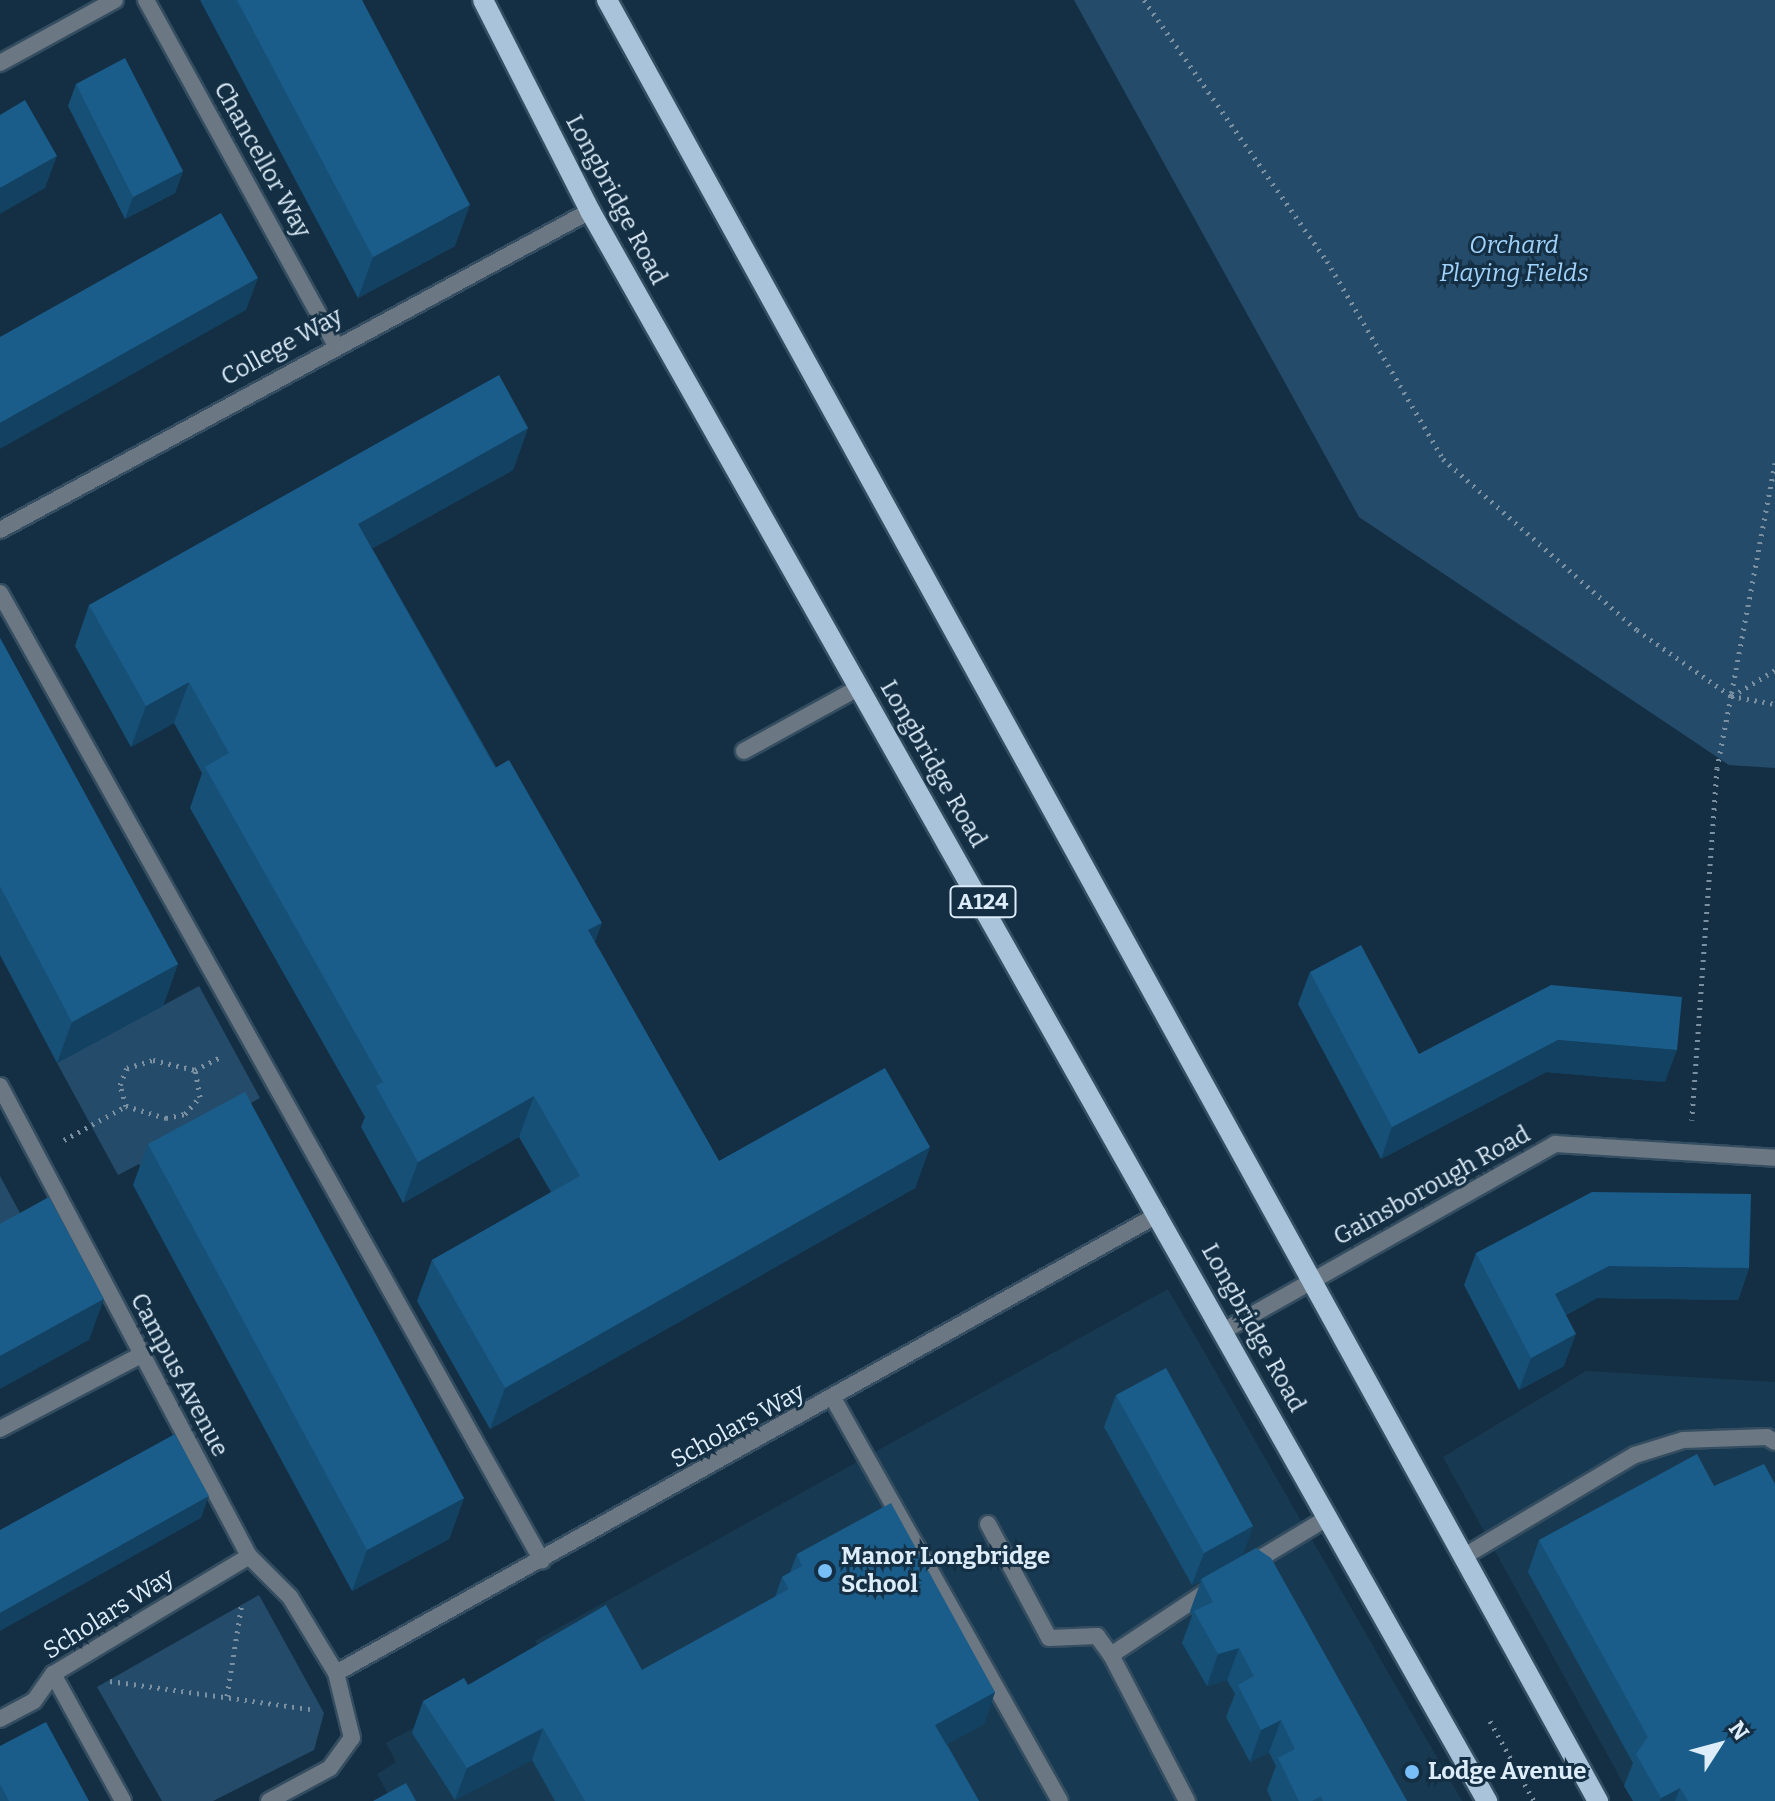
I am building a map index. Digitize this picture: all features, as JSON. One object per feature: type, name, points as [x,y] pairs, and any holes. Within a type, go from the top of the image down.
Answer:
[{"type":"main road","name":"Longbridge Road","points":[[483,0],[590,211],[1225,1330],[1487,1801]]},
{"type":"main road","points":[[607,0],[1468,1554],[1598,1801]]},
{"type":"street","points":[[0,63],[115,0]]},
{"type":"street","name":"Chancellor Way","points":[[146,0],[335,344]]},
{"type":"street","name":"College Way","points":[[0,530],[335,344],[590,211]]},
{"type":"street","points":[[0,593],[254,1040],[542,1561]]},
{"type":"street","points":[[744,751],[858,688]]},
{"type":"street","name":"Campus Avenue","points":[[0,1086],[34,1156],[249,1556],[290,1597],[336,1673],[352,1716]]},
{"type":"street","name":"Gainsborough Road","points":[[1225,1330],[1555,1144],[1775,1158]]},
{"type":"street","name":"Scholars Way","points":[[336,1673],[834,1400],[891,1360],[1159,1214]]},
{"type":"street","points":[[0,1429],[141,1355]]},
{"type":"street","points":[[834,1400],[1060,1801]]},
{"type":"street","points":[[1468,1554],[1635,1455],[1683,1440],[1767,1437],[1775,1442]]},
{"type":"street","points":[[1111,1655],[1329,1517]]},
{"type":"street","points":[[988,1524],[1049,1638],[1097,1636],[1111,1655],[1187,1801]]},
{"type":"street","name":"Scholars Way","points":[[0,1719],[34,1701],[53,1674],[249,1556]]},
{"type":"street","points":[[53,1674],[123,1801]]},
{"type":"street","points":[[269,1801],[330,1768],[352,1738],[352,1716]]},
{"type":"path","points":[[1144,0],[1327,261],[1443,459],[1624,620],[1731,696],[1775,704]]},
{"type":"path","points":[[1690,1153],[1717,768],[1775,463]]},
{"type":"path","points":[[1731,696],[1775,670]]},
{"type":"path","points":[[126,1106],[120,1085],[127,1068],[153,1060],[195,1070],[254,1040]]},
{"type":"path","points":[[34,1156],[126,1106],[166,1118],[185,1114],[200,1097],[195,1070]]},
{"type":"path","points":[[227,1696],[249,1556]]},
{"type":"path","points":[[53,1674],[227,1696],[352,1716]]},
{"type":"path","points":[[1490,1721],[1534,1801]]},
{"type":"shaded area","points":[[1168,1289],[1462,1801],[392,1801],[377,1774],[396,1762],[386,1743],[545,1656],[535,1641]]},
{"type":"shaded area","points":[[1586,1371],[1775,1382],[1775,1801],[1633,1801],[1443,1457]]},
{"type":"green space","name":"Orchard Playing Fields","points":[[1074,0],[1775,0],[1775,768],[1729,765],[1359,517]]},
{"type":"green space","points":[[199,986],[260,1098],[197,1132],[147,1178],[139,1164],[118,1175],[57,1063]]},
{"type":"green space","points":[[0,1176],[34,1239],[0,1257]]},
{"type":"green space","points":[[259,1595],[324,1713],[314,1750],[213,1801],[162,1801],[97,1687]]},
{"type":"building","points":[[237,0],[362,0],[470,205],[373,257]]},
{"type":"building","points":[[125,58],[183,171],[133,197],[76,84]]},
{"type":"building","points":[[25,100],[57,156],[0,188],[0,115]]},
{"type":"building","points":[[221,213],[258,278],[0,423],[0,337]]},
{"type":"building","points":[[499,375],[528,428],[358,524],[495,768],[509,760],[602,923],[588,930],[719,1161],[885,1068],[930,1147],[505,1388],[432,1260],[580,1176],[534,1096],[418,1162],[376,1086],[383,1082],[205,767],[229,753],[189,682],[146,706],[89,605]]},
{"type":"building","points":[[0,638],[178,964],[72,1022],[0,886]]},
{"type":"building","points":[[1361,945],[1419,1054],[1551,985],[1682,997],[1677,1050],[1558,1040],[1392,1127],[1310,972]]},
{"type":"building","points":[[245,1092],[464,1498],[367,1550],[148,1144]]},
{"type":"building","points":[[1592,1192],[1751,1194],[1749,1268],[1609,1266],[1555,1294],[1576,1334],[1531,1358],[1476,1253]]},
{"type":"building","points":[[49,1197],[104,1299],[0,1356],[0,1224]]},
{"type":"building","points":[[1166,1368],[1253,1526],[1204,1553],[1116,1395]]},
{"type":"building","points":[[175,1434],[209,1496],[0,1613],[0,1530]]},
{"type":"building","points":[[1697,1454],[1714,1486],[1764,1464],[1775,1484],[1775,1801],[1688,1801],[1680,1788],[1661,1798],[1636,1754],[1648,1737],[1539,1540]]},
{"type":"building","points":[[891,1503],[995,1692],[935,1725],[979,1801],[585,1801],[543,1728],[467,1768],[423,1701],[464,1678],[468,1685],[606,1605],[642,1670],[789,1589],[782,1577],[802,1566],[797,1554]]},
{"type":"building","points":[[1256,1548],[1271,1558],[1407,1801],[1323,1801],[1321,1796],[1312,1801],[1299,1801],[1278,1758],[1295,1749],[1281,1720],[1261,1730],[1238,1685],[1254,1676],[1239,1648],[1218,1654],[1194,1611],[1213,1602],[1201,1579]]},
{"type":"building","points":[[46,1722],[89,1801],[9,1801],[0,1784],[0,1746]]},
{"type":"building","points":[[406,1783],[416,1801],[373,1801]]},
{"type":"place","name":"Manor Longbridge School","points":[[825,1571]]},
{"type":"place","name":"Lodge Avenue","points":[[1412,1772]]}]
